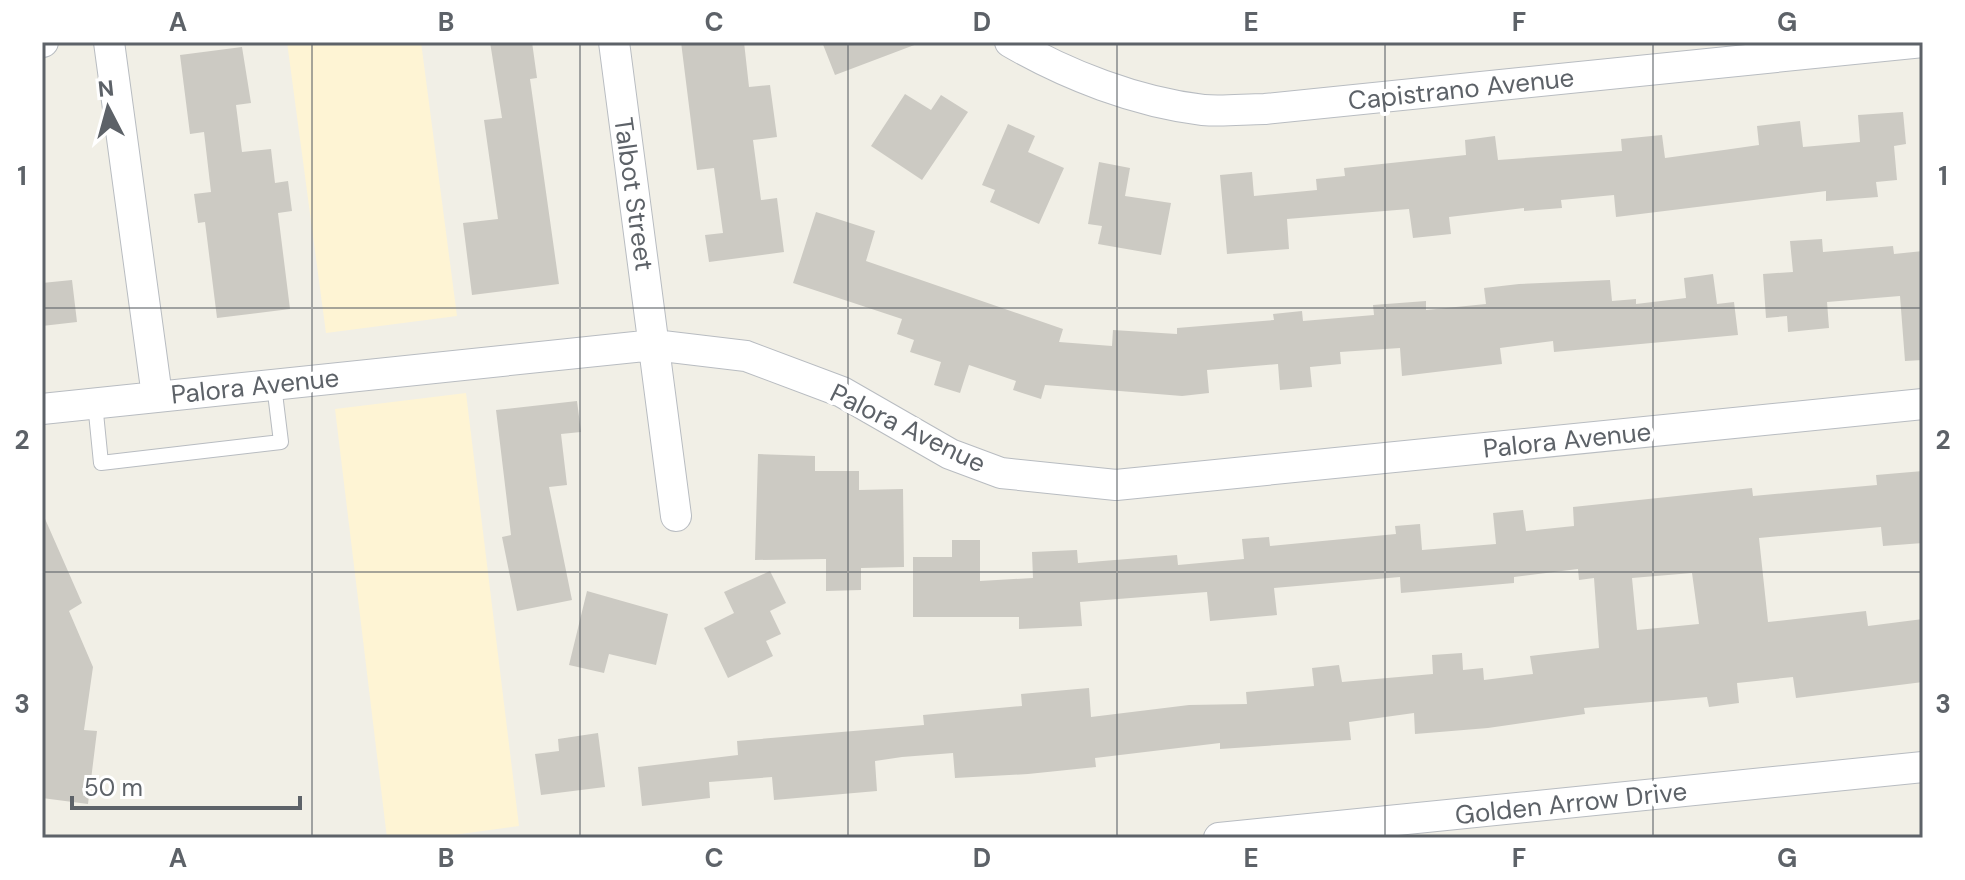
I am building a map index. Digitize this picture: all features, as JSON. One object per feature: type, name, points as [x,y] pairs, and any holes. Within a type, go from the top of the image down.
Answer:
[{"type":"street","points":[[109,42],[157,396]]},
{"type":"street","name":"Talbot Street","points":[[614,42],[676,516]]},
{"type":"street","name":"Capistrano Avenue","points":[[1010,42],[1044,62],[1126,92],[1203,110],[1265,109],[1707,53],[1923,42]]},
{"type":"street","name":"Palora Avenue","points":[[42,409],[654,345],[746,356],[842,392],[950,454],[1001,473],[1116,485],[1923,404]]},
{"type":"street","name":"Golden Arrow Drive","points":[[1219,838],[1923,767]]},
{"type":"lane","points":[[95,403],[101,463],[281,442],[274,385]]},
{"type":"sand","points":[[287,42],[421,42],[457,316],[326,333]]},
{"type":"sand","points":[[466,393],[519,826],[431,838],[387,838],[335,409]]},
{"type":"building","points":[[490,42],[532,42],[537,78],[530,79],[559,284],[472,295],[463,223],[498,219],[484,120],[502,118]]},
{"type":"building","points":[[681,42],[744,42],[749,87],[770,85],[777,137],[753,140],[761,200],[777,198],[784,252],[709,262],[705,235],[723,233],[714,168],[697,170]]},
{"type":"building","points":[[822,42],[917,42],[917,44],[835,75]]},
{"type":"building","points":[[242,47],[251,103],[236,105],[242,152],[271,149],[275,183],[288,181],[292,211],[278,213],[290,309],[217,318],[205,222],[198,223],[194,194],[211,192],[204,132],[190,134],[180,55]]},
{"type":"building","points":[[905,94],[931,110],[941,95],[968,112],[922,180],[871,146]]},
{"type":"building","points":[[1903,112],[1906,144],[1894,146],[1897,180],[1876,182],[1878,197],[1826,201],[1826,191],[1616,217],[1614,195],[1561,200],[1562,208],[1524,211],[1524,208],[1449,217],[1451,234],[1413,238],[1409,209],[1287,219],[1289,249],[1227,254],[1220,175],[1252,172],[1254,196],[1317,190],[1316,179],[1345,176],[1344,168],[1466,155],[1465,140],[1495,136],[1498,160],[1622,151],[1621,139],[1662,135],[1665,158],[1759,145],[1757,126],[1800,121],[1803,147],[1860,142],[1858,115]]},
{"type":"building","points":[[1008,124],[1035,136],[1028,152],[1064,168],[1039,224],[990,202],[995,190],[982,185]]},
{"type":"building","points":[[1099,162],[1130,168],[1125,196],[1171,203],[1161,255],[1098,244],[1102,226],[1088,224]]},
{"type":"building","points":[[816,212],[875,231],[866,261],[1063,329],[1059,342],[1112,346],[1113,330],[1177,334],[1177,328],[1274,320],[1273,314],[1302,311],[1303,321],[1374,315],[1373,305],[1426,301],[1426,310],[1486,304],[1484,288],[1519,284],[1610,280],[1612,301],[1636,299],[1636,304],[1686,298],[1684,278],[1713,274],[1717,304],[1734,302],[1738,335],[1554,352],[1553,341],[1500,348],[1502,364],[1402,376],[1400,348],[1340,352],[1341,364],[1310,367],[1312,387],[1280,390],[1278,364],[1207,370],[1209,393],[1182,396],[1045,385],[1041,399],[1013,390],[1016,381],[969,365],[960,393],[934,385],[941,362],[910,352],[914,340],[897,334],[902,319],[793,283]]},
{"type":"building","points":[[1822,239],[1823,252],[1893,246],[1894,254],[1923,251],[1923,360],[1905,361],[1900,296],[1827,302],[1829,328],[1788,332],[1787,316],[1766,318],[1763,274],[1793,272],[1790,241]]},
{"type":"building","points":[[72,280],[77,322],[42,326],[42,283]]},
{"type":"building","points":[[577,401],[581,432],[561,434],[567,485],[549,487],[572,600],[517,611],[502,537],[511,535],[496,410]]},
{"type":"building","points":[[758,454],[815,456],[815,471],[859,471],[859,490],[903,489],[904,567],[861,568],[861,590],[826,591],[826,559],[755,560]]},
{"type":"building","points":[[1923,471],[1923,543],[1883,546],[1881,527],[1759,538],[1768,622],[1866,611],[1868,626],[1923,619],[1923,682],[1796,698],[1793,677],[1737,683],[1739,703],[1709,707],[1707,697],[1584,708],[1585,714],[1488,728],[1415,734],[1414,713],[1349,722],[1351,740],[1220,749],[1220,743],[1095,758],[1096,767],[1028,774],[955,778],[953,753],[902,757],[875,761],[877,791],[774,800],[772,777],[709,782],[710,798],[642,806],[638,767],[738,755],[737,741],[924,725],[923,715],[1022,706],[1021,694],[1089,688],[1091,717],[1189,705],[1247,704],[1246,692],[1314,686],[1312,668],[1339,665],[1342,682],[1433,674],[1432,655],[1462,653],[1463,670],[1483,668],[1484,680],[1533,674],[1530,656],[1599,648],[1594,578],[1579,580],[1578,569],[1514,577],[1514,583],[1401,593],[1400,577],[1274,588],[1277,615],[1210,621],[1207,592],[1080,602],[1082,626],[1019,629],[1019,617],[913,617],[913,557],[952,557],[952,540],[980,540],[980,581],[1033,578],[1032,552],[1077,550],[1078,563],[1177,555],[1178,565],[1244,559],[1242,539],[1269,537],[1270,546],[1396,534],[1395,526],[1420,524],[1422,550],[1496,544],[1493,513],[1523,510],[1526,531],[1574,526],[1573,507],[1752,488],[1753,496],[1877,485],[1876,475]],"holes":[[[1692,573],[1699,624],[1637,630],[1632,578]]]},
{"type":"building","points":[[42,512],[82,603],[69,611],[93,667],[84,730],[97,731],[88,804],[42,798]]},
{"type":"building","points":[[770,571],[786,603],[770,611],[781,634],[766,641],[773,656],[728,678],[704,628],[734,613],[724,592]]},
{"type":"building","points":[[587,591],[668,614],[656,665],[609,654],[604,673],[569,665]]},
{"type":"building","points":[[598,733],[605,787],[541,795],[535,754],[559,751],[558,739]]}]
